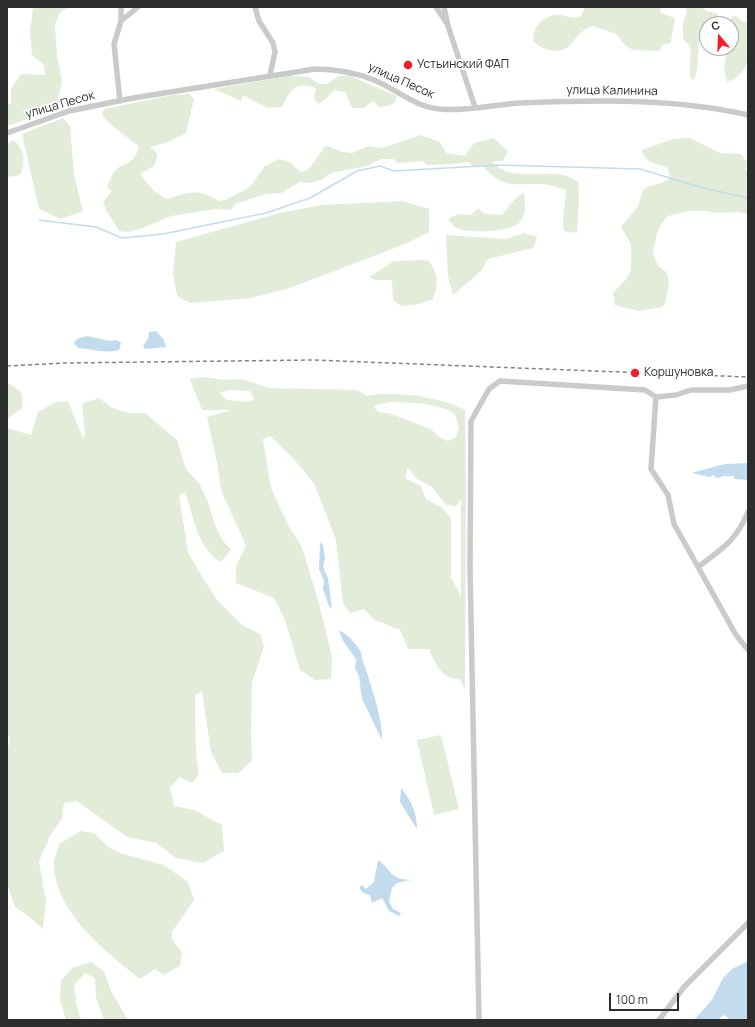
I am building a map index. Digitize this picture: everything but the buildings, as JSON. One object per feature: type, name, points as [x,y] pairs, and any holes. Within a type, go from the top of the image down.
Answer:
[{"type":"street","points":[[120,100],[114,44],[121,21],[121,7]]},
{"type":"street","points":[[121,21],[138,7]]},
{"type":"street","points":[[255,7],[259,22],[273,43],[275,52],[270,75]]},
{"type":"street","points":[[436,7],[448,26]]},
{"type":"street","points":[[444,7],[448,26],[475,107]]},
{"type":"street","name":"улица Песок","points":[[7,133],[69,111],[120,100],[314,69],[333,69],[374,80],[427,106],[445,110],[475,107]]},
{"type":"street","name":"улица Калинина","points":[[475,107],[563,102],[644,101],[717,108],[748,115]]},
{"type":"street","points":[[479,1020],[470,567],[471,421],[489,389],[500,381],[645,390],[656,397],[676,395],[691,390],[730,390],[748,386]]},
{"type":"street","points":[[656,397],[651,469],[668,495],[674,524],[736,635],[748,650]]},
{"type":"street","points":[[698,567],[729,544],[740,530],[748,512]]},
{"type":"street","points":[[659,1020],[684,987],[748,923]]},
{"type":"green space","points":[[33,7],[70,7],[60,12],[55,25],[57,55],[62,82],[58,98],[65,106],[7,126],[7,103],[11,104],[11,89],[21,74],[45,75],[44,65],[32,55],[30,32]]},
{"type":"green space","points":[[585,7],[660,7],[661,13],[675,18],[671,41],[670,43],[662,45],[660,51],[633,50],[626,46],[616,34],[593,26],[582,32],[565,49],[556,51],[546,49],[534,42],[533,37],[536,28],[547,18],[562,15],[575,18],[581,16]]},
{"type":"green space","points":[[686,7],[702,7],[706,11],[716,13],[718,16],[699,16],[697,68],[696,75],[693,80],[691,79],[690,74],[691,51],[690,47],[683,38],[683,23],[687,13]]},
{"type":"green space","points":[[739,18],[744,22],[748,22],[749,49],[746,65],[736,78],[727,82],[724,69],[726,56],[739,56]]},
{"type":"green space","points":[[289,76],[309,77],[319,84],[326,84],[339,76],[350,76],[397,96],[395,102],[388,106],[379,107],[373,101],[364,108],[352,108],[345,92],[334,90],[328,97],[318,104],[314,98],[316,88],[303,85],[294,88],[291,91],[282,107],[267,108],[243,95],[241,101],[214,89]]},
{"type":"green space","points":[[189,94],[194,99],[186,133],[169,142],[150,147],[158,154],[154,166],[140,174],[154,191],[167,199],[193,192],[205,194],[219,201],[225,200],[250,187],[265,166],[279,159],[290,162],[300,172],[308,170],[326,145],[342,152],[352,153],[368,146],[382,148],[421,135],[440,142],[446,153],[465,156],[474,143],[493,138],[508,151],[503,161],[492,162],[500,168],[518,174],[557,174],[568,176],[578,182],[579,198],[577,233],[564,231],[563,221],[566,190],[544,184],[510,184],[497,179],[484,167],[475,167],[468,162],[428,165],[422,161],[397,163],[394,159],[381,159],[367,166],[331,173],[323,179],[311,183],[299,182],[282,193],[265,194],[236,204],[230,210],[216,209],[171,216],[143,228],[129,232],[119,231],[106,210],[103,202],[112,191],[107,187],[113,174],[117,169],[134,158],[139,147],[106,119],[102,114],[104,109],[173,95]]},
{"type":"green space","points":[[63,118],[70,126],[74,175],[83,211],[61,219],[39,209],[22,134]]},
{"type":"green space","points":[[690,138],[720,153],[741,154],[747,162],[745,168],[748,172],[748,214],[739,212],[718,213],[688,211],[668,216],[662,223],[657,233],[653,254],[658,266],[666,272],[668,277],[669,283],[665,303],[662,307],[638,311],[615,305],[613,293],[627,278],[631,269],[631,244],[621,227],[638,206],[643,190],[650,186],[664,182],[670,178],[668,168],[648,161],[643,155],[642,150],[673,139]]},
{"type":"green space","points":[[13,140],[20,147],[24,161],[20,175],[9,177],[7,174],[7,144]]},
{"type":"green space","points":[[524,192],[524,215],[520,222],[508,228],[490,231],[463,230],[457,228],[448,219],[458,214],[471,215],[478,208],[485,214],[502,215],[514,200]]},
{"type":"green space","points":[[403,201],[429,209],[429,232],[405,244],[290,288],[251,298],[190,303],[177,296],[173,274],[176,242],[280,213],[321,205]]},
{"type":"green space","points":[[524,233],[537,237],[533,248],[488,259],[481,271],[453,295],[448,276],[446,235],[506,239]]},
{"type":"green space","points":[[394,261],[429,261],[436,275],[437,284],[433,299],[418,304],[401,306],[393,300],[392,280],[376,280],[369,277]]},
{"type":"green space","points":[[202,377],[225,380],[241,379],[270,388],[357,390],[367,396],[377,394],[403,394],[444,401],[465,410],[465,690],[460,679],[449,677],[440,670],[429,649],[408,649],[400,630],[375,620],[364,609],[350,613],[343,603],[336,540],[314,483],[291,456],[270,436],[263,439],[271,488],[288,525],[302,547],[319,604],[332,657],[331,679],[315,680],[300,670],[285,620],[274,598],[236,583],[236,566],[246,546],[221,490],[217,462],[207,417],[231,410],[202,410],[190,379]],"holes":[[[229,390],[250,391],[254,399],[249,402],[227,400],[219,393]],[[389,402],[414,403],[440,407],[455,414],[459,428],[456,437],[448,441],[439,437],[432,430],[392,414],[379,412],[373,406]],[[408,468],[417,479],[431,486],[446,505],[456,506],[461,499],[461,597],[451,577],[451,518],[441,507],[426,499],[421,486],[405,478]]]},
{"type":"green space","points":[[7,384],[10,384],[21,392],[23,407],[7,419]]},
{"type":"green space","points":[[99,398],[111,407],[128,413],[145,413],[177,440],[186,469],[199,483],[208,502],[215,525],[222,540],[231,550],[221,562],[213,556],[207,549],[197,531],[185,492],[179,495],[188,553],[217,600],[242,625],[260,634],[264,646],[252,682],[252,761],[238,773],[222,773],[211,752],[202,691],[195,695],[197,764],[199,774],[192,783],[180,777],[170,787],[174,806],[194,810],[222,825],[224,851],[203,863],[176,858],[156,843],[127,837],[77,801],[64,803],[62,818],[50,836],[39,861],[46,901],[43,929],[26,914],[15,907],[7,884],[7,753],[10,737],[7,736],[7,428],[31,435],[38,412],[56,402],[68,401],[83,439],[85,434],[82,404]]},
{"type":"green space","points":[[441,735],[459,809],[434,815],[417,740]]},
{"type":"green space","points":[[81,831],[94,833],[108,847],[123,854],[164,865],[188,882],[194,900],[172,932],[172,939],[182,953],[180,966],[163,975],[155,969],[140,979],[98,943],[72,915],[63,899],[57,882],[54,861],[60,843]]},
{"type":"green space","points":[[91,962],[104,971],[111,991],[128,1020],[104,1020],[96,998],[95,978],[85,973],[74,985],[77,1007],[81,1020],[66,1020],[60,1000],[61,980],[72,968]]},
{"type":"water","points":[[156,331],[164,340],[166,347],[145,349],[143,346],[148,339],[149,332]]},
{"type":"water","points":[[87,336],[110,341],[117,340],[121,343],[119,350],[104,351],[78,348],[74,343],[77,339]]},
{"type":"water","points":[[748,463],[748,480],[734,479],[734,476],[717,478],[713,475],[710,477],[691,473],[725,464]]},
{"type":"water","points":[[320,542],[323,545],[325,558],[323,567],[328,578],[332,609],[329,606],[323,589],[324,581],[319,569]]},
{"type":"water","points":[[339,630],[346,634],[357,645],[361,652],[379,713],[382,740],[362,699],[359,676],[355,669],[356,659],[343,641]]},
{"type":"water","points":[[401,788],[413,807],[417,829],[400,802]]},
{"type":"water","points":[[378,860],[395,876],[411,880],[397,883],[392,888],[389,901],[393,909],[401,913],[399,916],[389,911],[382,898],[372,903],[370,895],[363,893],[359,888],[362,885],[366,889],[374,882]]},
{"type":"water","points":[[748,961],[748,1020],[729,1020],[723,1015],[718,1020],[694,1020],[712,1000],[723,978],[732,969]]},
{"type":"waterway","points":[[39,220],[96,227],[122,238],[163,234],[266,213],[310,198],[357,171],[380,166],[394,171],[498,165],[640,169],[703,188],[748,198]]},
{"type":"railway","points":[[7,366],[64,363],[314,360],[748,377]]},
{"type":"place","name":"Устьинский ФАП","points":[[408,65]]},
{"type":"place","name":"Коршуновка","points":[[635,373]]}]
